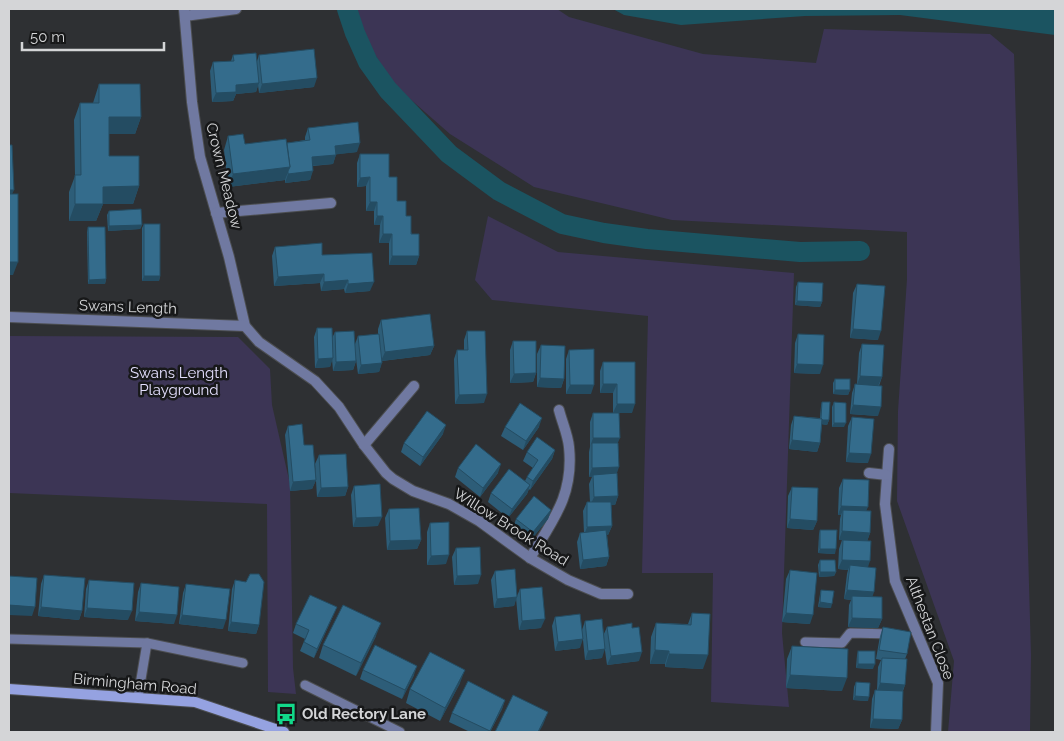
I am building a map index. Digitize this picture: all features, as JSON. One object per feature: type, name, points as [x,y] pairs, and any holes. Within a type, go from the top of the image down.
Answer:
[{"type":"main road","name":"Birmingham Road","points":[[9,688],[194,702],[284,732]]},
{"type":"street","points":[[185,13],[236,9]]},
{"type":"street","name":"Crown Meadow","points":[[185,13],[193,111],[200,156],[229,258],[245,326],[260,342]]},
{"type":"street","points":[[216,213],[331,203]]},
{"type":"street","name":"Swans Length","points":[[9,317],[245,326]]},
{"type":"street","name":"Willow Brook Road","points":[[260,342],[315,380],[339,407],[364,445],[393,479],[413,491],[449,504],[479,522],[530,558],[568,580],[601,594],[628,594]]},
{"type":"street","points":[[364,445],[414,386]]},
{"type":"street","points":[[530,558],[562,504],[570,473],[569,446],[559,410]]},
{"type":"street","name":"Althestan Close","points":[[889,449],[885,504],[895,581],[913,634],[938,683],[936,732]]},
{"type":"street","points":[[869,473],[887,475]]},
{"type":"lane","points":[[804,642],[842,643],[850,633],[898,634]]},
{"type":"lane","points":[[9,639],[147,643],[243,663]]},
{"type":"lane","points":[[138,697],[147,643]]},
{"type":"lane","points":[[305,685],[400,732]]},
{"type":"green space","points":[[357,9],[557,9],[569,17],[703,54],[816,63],[824,29],[990,34],[1014,54],[1031,655],[1030,732],[948,732],[954,661],[897,501],[898,411],[907,279],[907,232],[672,220],[534,187],[450,134],[393,84],[366,40]]},
{"type":"green space","points":[[488,216],[558,252],[794,273],[782,633],[789,707],[711,702],[713,573],[642,573],[648,316],[492,300],[475,280]]},
{"type":"green space","name":"Swans Length Playground","points":[[9,336],[238,337],[270,369],[272,405],[290,484],[293,668],[296,694],[268,692],[267,504],[9,493]]},
{"type":"water","points":[[613,9],[1055,9],[1055,35],[900,15],[805,16],[681,25],[624,15]]},
{"type":"building","points":[[314,49],[317,78],[262,84],[259,55]]},
{"type":"building","points":[[256,53],[259,83],[236,85],[236,92],[216,93],[213,62],[234,61],[233,55]]},
{"type":"building","points":[[99,84],[140,84],[141,117],[109,117],[109,156],[139,156],[139,186],[103,187],[103,204],[75,204],[75,175],[81,175],[80,103],[99,103]]},
{"type":"building","points":[[358,122],[360,143],[335,146],[336,155],[312,157],[313,171],[288,174],[290,167],[287,143],[310,140],[308,128]]},
{"type":"building","points":[[243,134],[245,144],[286,139],[290,167],[233,174],[228,136]]},
{"type":"building","points":[[9,145],[12,145],[14,190],[9,190]]},
{"type":"building","points":[[360,154],[389,154],[389,177],[397,177],[397,201],[406,201],[406,216],[411,216],[411,234],[419,234],[419,256],[392,256],[392,234],[383,234],[383,216],[377,216],[377,202],[370,202],[370,177],[360,178]]},
{"type":"building","points":[[9,194],[18,194],[18,262],[9,262]]},
{"type":"building","points":[[141,209],[142,225],[109,226],[109,211]]},
{"type":"building","points":[[144,224],[160,224],[160,276],[144,276]]},
{"type":"building","points":[[88,227],[105,227],[106,279],[89,280]]},
{"type":"building","points":[[322,243],[322,255],[372,253],[374,282],[348,284],[348,280],[324,282],[324,274],[278,277],[275,247]]},
{"type":"building","points":[[798,282],[823,283],[822,302],[797,301]]},
{"type":"building","points":[[857,284],[885,286],[881,331],[853,329]]},
{"type":"building","points":[[430,314],[434,346],[385,352],[381,320]]},
{"type":"building","points":[[317,328],[332,328],[333,358],[318,359]]},
{"type":"building","points":[[354,331],[356,361],[336,362],[335,332]]},
{"type":"building","points":[[467,331],[485,331],[487,394],[459,395],[457,350],[468,350]]},
{"type":"building","points":[[379,334],[382,363],[361,365],[358,336]]},
{"type":"building","points":[[798,334],[824,335],[823,365],[797,364]]},
{"type":"building","points":[[513,341],[536,341],[536,373],[514,374]]},
{"type":"building","points":[[862,344],[884,345],[882,377],[860,376]]},
{"type":"building","points":[[541,345],[565,346],[564,379],[540,378]]},
{"type":"building","points":[[594,349],[594,385],[570,385],[569,350]]},
{"type":"building","points":[[603,362],[635,362],[635,404],[617,404],[617,384],[603,384]]},
{"type":"building","points":[[835,379],[850,379],[850,390],[835,390]]},
{"type":"building","points":[[855,384],[882,386],[881,407],[853,405]]},
{"type":"building","points":[[822,402],[830,402],[829,420],[822,420],[821,418]]},
{"type":"building","points":[[834,402],[846,403],[846,423],[834,423]]},
{"type":"building","points":[[520,403],[542,418],[526,441],[505,427]]},
{"type":"building","points":[[427,411],[446,425],[423,457],[404,443]]},
{"type":"building","points":[[593,413],[619,413],[620,438],[593,438]]},
{"type":"building","points":[[794,416],[822,419],[820,443],[792,440]]},
{"type":"building","points":[[852,417],[874,419],[871,454],[849,453]]},
{"type":"building","points":[[302,424],[304,445],[313,445],[316,480],[293,482],[288,426]]},
{"type":"building","points":[[537,437],[555,450],[533,481],[527,477],[538,460],[527,452]]},
{"type":"building","points":[[592,443],[618,443],[619,467],[592,468]]},
{"type":"building","points":[[476,444],[501,464],[483,488],[458,468]]},
{"type":"building","points":[[346,454],[348,487],[321,488],[319,455]]},
{"type":"building","points":[[509,469],[530,485],[512,509],[491,493]]},
{"type":"building","points":[[617,473],[618,496],[594,497],[593,475]]},
{"type":"building","points":[[843,479],[869,480],[868,507],[841,506]]},
{"type":"building","points":[[380,484],[382,517],[356,518],[354,486]]},
{"type":"building","points":[[792,487],[818,488],[817,521],[790,519]]},
{"type":"building","points":[[534,496],[551,510],[533,532],[516,519]]},
{"type":"building","points":[[587,502],[611,502],[612,526],[587,527]]},
{"type":"building","points":[[419,508],[421,540],[390,541],[389,509]]},
{"type":"building","points":[[843,510],[871,511],[870,533],[842,531]]},
{"type":"building","points":[[449,522],[449,555],[431,556],[430,523]]},
{"type":"building","points":[[606,530],[609,557],[583,560],[580,533]]},
{"type":"building","points":[[820,530],[837,530],[836,549],[820,549]]},
{"type":"building","points":[[843,540],[871,541],[870,561],[842,560]]},
{"type":"building","points":[[480,547],[481,575],[457,576],[456,548]]},
{"type":"building","points":[[820,560],[835,560],[836,572],[820,572]]},
{"type":"building","points":[[850,565],[876,568],[874,592],[847,590]]},
{"type":"building","points":[[515,569],[517,597],[497,599],[495,571]]},
{"type":"building","points":[[790,570],[817,573],[813,615],[786,613]]},
{"type":"building","points":[[250,574],[259,574],[264,582],[259,625],[231,622],[235,580],[246,582]]},
{"type":"building","points":[[44,575],[85,578],[82,611],[41,607]]},
{"type":"building","points":[[9,576],[37,578],[35,607],[9,605]]},
{"type":"building","points":[[89,580],[134,583],[132,611],[87,608]]},
{"type":"building","points":[[141,583],[179,587],[177,615],[139,612]]},
{"type":"building","points":[[186,584],[230,589],[226,620],[182,615]]},
{"type":"building","points":[[542,587],[545,619],[522,621],[520,589]]},
{"type":"building","points":[[821,590],[834,591],[832,604],[820,602]]},
{"type":"building","points":[[310,595],[337,607],[317,649],[304,642],[309,630],[296,624]]},
{"type":"building","points":[[852,596],[882,597],[882,619],[852,618]]},
{"type":"building","points":[[343,605],[381,623],[361,663],[323,645]]},
{"type":"building","points":[[692,613],[710,614],[708,655],[669,654],[669,651],[655,650],[656,623],[691,625]]},
{"type":"building","points":[[580,614],[583,639],[558,642],[555,617]]},
{"type":"building","points":[[602,619],[605,649],[588,651],[585,621]]},
{"type":"building","points":[[632,623],[632,628],[639,627],[642,652],[611,656],[607,627]]},
{"type":"building","points":[[883,627],[911,632],[907,654],[879,650]]},
{"type":"building","points":[[375,645],[417,666],[405,690],[363,670]]},
{"type":"building","points":[[792,646],[848,649],[847,678],[790,675]]},
{"type":"building","points":[[858,651],[875,651],[875,664],[858,664]]},
{"type":"building","points":[[430,652],[465,670],[445,708],[410,689]]},
{"type":"building","points":[[882,658],[907,659],[905,685],[880,683]]},
{"type":"building","points":[[468,681],[505,700],[490,731],[452,713]]},
{"type":"building","points":[[856,682],[870,683],[869,697],[855,696]]},
{"type":"building","points":[[875,690],[903,691],[902,720],[873,719]]},
{"type":"building","points":[[513,695],[548,712],[538,732],[495,732]]},
{"type":"waterway","points":[[347,9],[368,62],[388,90],[449,154],[499,191],[562,224],[604,233],[647,239],[800,252],[860,251]]},
{"type":"place","name":"Old Rectory Lane","points":[[286,714]]}]
